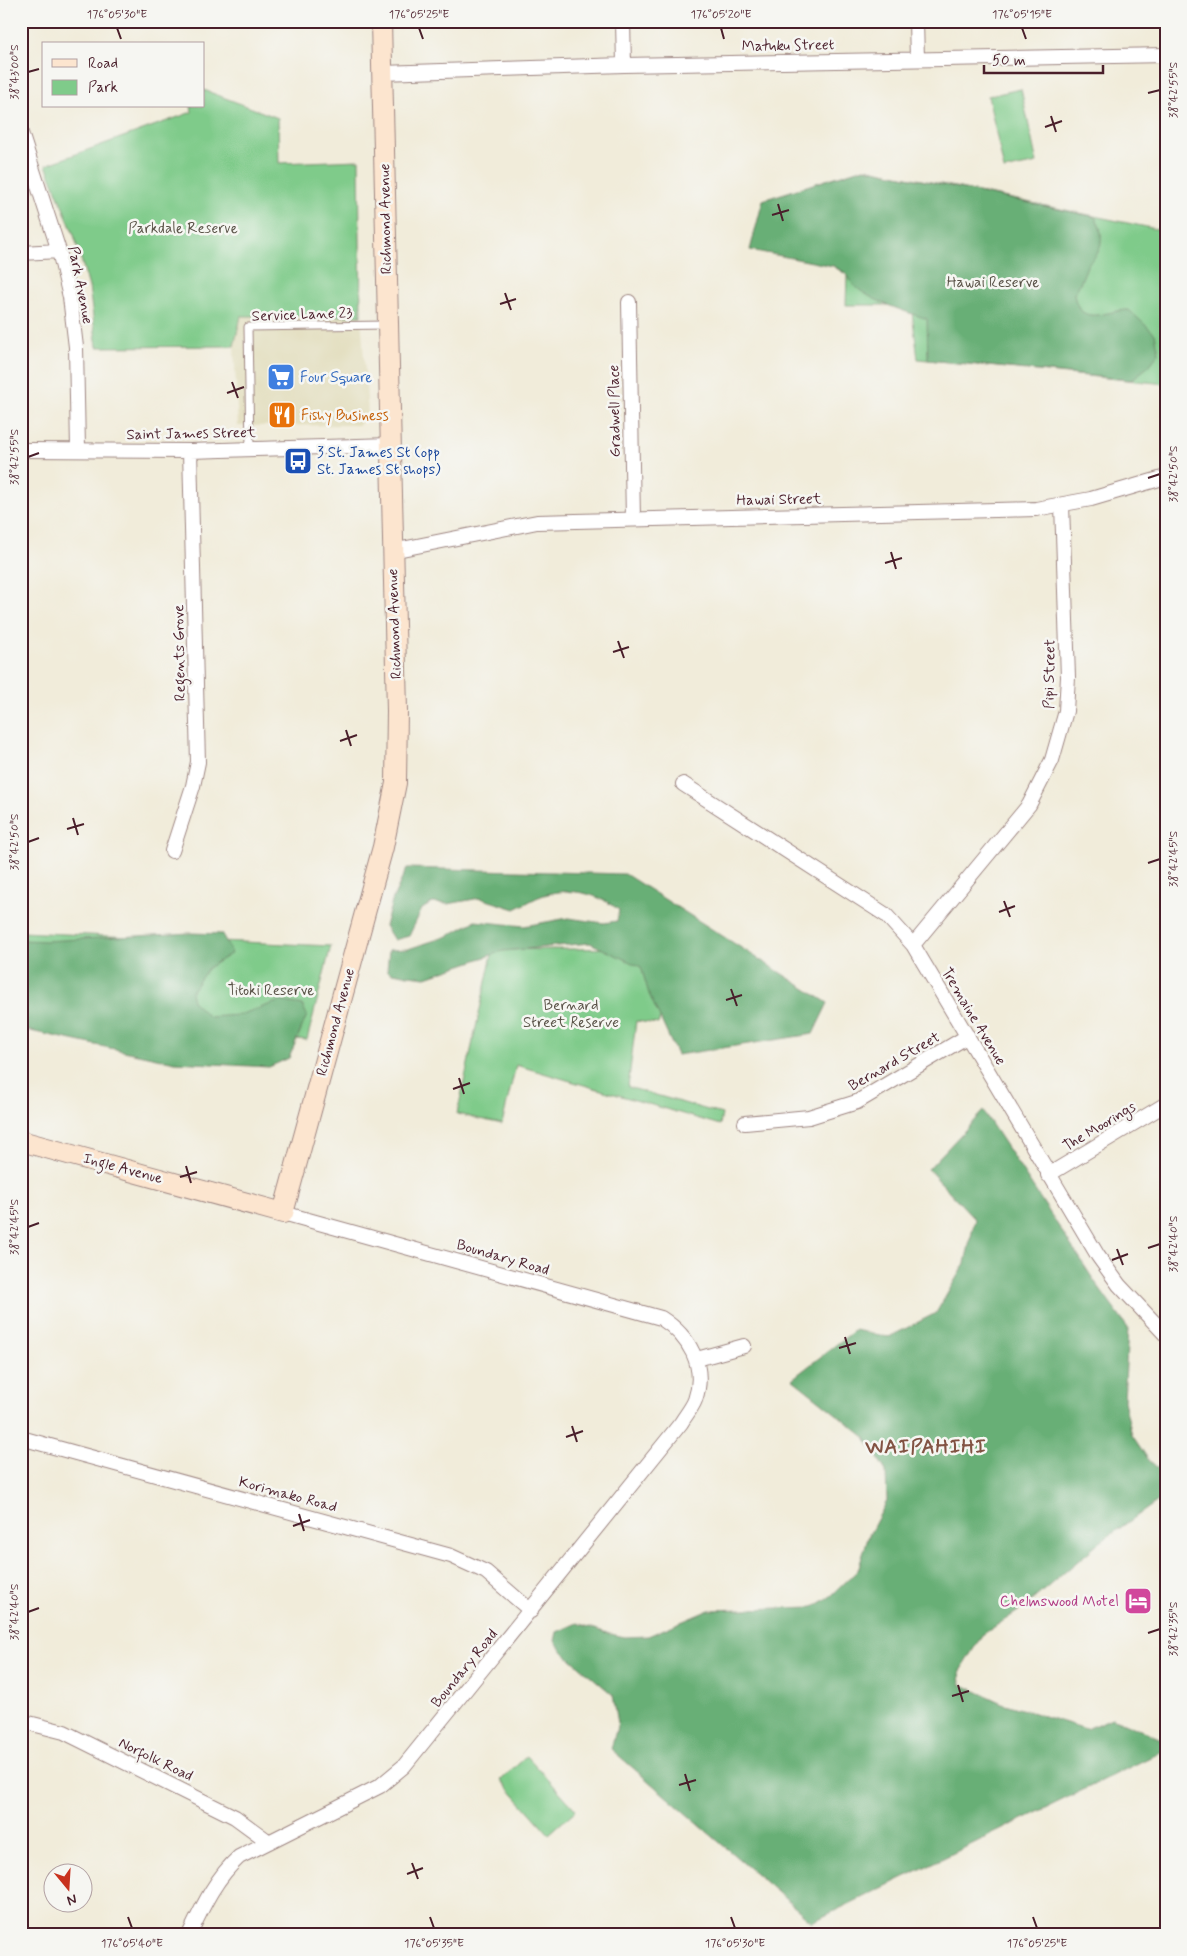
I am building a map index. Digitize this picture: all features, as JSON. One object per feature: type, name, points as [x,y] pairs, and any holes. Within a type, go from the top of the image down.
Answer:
[{"type":"street","name":"Richmond Avenue","points":[[282,1213],[383,846],[396,783],[397,711],[386,325],[381,21]]},
{"type":"street","points":[[623,21],[624,65]]},
{"type":"street","points":[[916,21],[917,59]]},
{"type":"street","name":"Matuku Street","points":[[382,73],[624,65],[1166,56]]},
{"type":"street","name":"Park Avenue","points":[[21,133],[59,251],[70,297],[76,347],[78,449]]},
{"type":"street","points":[[21,253],[59,251]]},
{"type":"street","name":"Gradwell Place","points":[[629,302],[633,519]]},
{"type":"street","name":"Saint James Street","points":[[21,450],[190,451],[390,445]]},
{"type":"street","name":"Regents Grove","points":[[172,851],[193,786],[198,762],[190,451]]},
{"type":"street","name":"Hawai Street","points":[[392,550],[537,522],[1036,509],[1062,505],[1166,478]]},
{"type":"street","name":"Pipi Street","points":[[913,945],[1029,805],[1052,760],[1066,711],[1068,677],[1062,505]]},
{"type":"street","name":"Tremaine Avenue","points":[[683,784],[886,915],[898,926],[913,945],[1048,1175],[1098,1256],[1119,1285],[1166,1335]]},
{"type":"street","name":"Bernard Street","points":[[745,1123],[809,1117],[857,1102],[968,1036]]},
{"type":"street","name":"The Moorings","points":[[1048,1175],[1166,1104]]},
{"type":"street","name":"Ingle Avenue","points":[[21,1141],[282,1213]]},
{"type":"street","name":"Boundary Road","points":[[189,1935],[210,1890],[226,1869],[239,1857],[380,1786],[394,1776],[531,1611],[681,1423],[694,1401],[699,1381],[697,1359],[684,1335],[661,1318],[282,1213]]},
{"type":"street","points":[[697,1359],[744,1346]]},
{"type":"street","name":"Korimako Road","points":[[21,1438],[451,1556],[486,1572],[531,1611]]},
{"type":"street","name":"Norfolk Road","points":[[21,1721],[64,1732],[235,1817],[269,1842]]},
{"type":"lane","name":"Service Lane 23","points":[[250,448],[248,327],[386,325]]},
{"type":"shaded area","points":[[241,316],[361,316],[368,414],[359,425],[238,426],[234,346]]},
{"type":"green space","points":[[1021,89],[1037,163],[1004,170],[988,96]]},
{"type":"green space","name":"Parkdale Reserve","points":[[205,90],[278,118],[279,163],[359,160],[361,316],[241,316],[234,346],[97,347],[89,287],[74,235],[46,165],[192,112],[191,108],[205,108]]},
{"type":"green space","name":"Hawai Reserve","points":[[864,168],[1166,231],[1166,384],[918,359],[911,305],[846,305],[847,275],[833,266],[763,200]]},
{"type":"green space","name":"Hawai Reserve","points":[[864,168],[1095,217],[1101,230],[1101,245],[1096,255],[1088,264],[1074,294],[1077,305],[1087,314],[1094,315],[1129,310],[1155,334],[1159,353],[1149,366],[1131,380],[928,360],[927,319],[869,296],[851,282],[846,273],[833,266],[750,250],[763,200]]},
{"type":"green space","points":[[407,868],[625,874],[828,1003],[813,1034],[677,1055],[649,994],[641,967],[590,943],[503,951],[426,977],[391,973],[387,970],[389,950],[408,949],[448,936],[475,921],[524,926],[568,918],[604,923],[617,921],[619,910],[602,899],[574,892],[544,895],[515,909],[480,898],[448,904],[432,903],[422,909],[409,936],[394,940],[385,926],[393,898]]},
{"type":"green space","name":"Titoki Reserve","points":[[21,932],[331,946],[307,1040],[21,1015]]},
{"type":"green space","name":"Titoki Reserve","points":[[190,933],[222,934],[232,953],[208,968],[191,992],[193,1002],[209,1017],[239,1015],[280,1001],[302,1005],[307,1015],[289,1058],[269,1067],[175,1062],[21,1029],[21,940],[46,941]]},
{"type":"green space","name":"Bernard Street Reserve","points":[[644,948],[677,974],[658,1024],[636,1021],[628,1087],[722,1114],[720,1125],[516,1065],[502,1124],[457,1114],[493,950]]},
{"type":"green space","points":[[983,1111],[1101,1291],[1128,1328],[1124,1401],[1132,1435],[1148,1459],[1163,1473],[1165,1496],[1099,1543],[1023,1608],[982,1635],[960,1671],[961,1684],[1002,1703],[1086,1729],[1112,1718],[1164,1740],[1161,1752],[812,1922],[611,1749],[618,1723],[613,1695],[564,1653],[555,1641],[557,1632],[577,1623],[625,1637],[648,1636],[709,1610],[814,1607],[831,1596],[858,1570],[869,1535],[887,1501],[886,1471],[864,1436],[792,1379],[855,1330],[889,1337],[936,1313],[965,1263],[975,1219],[928,1169]]},
{"type":"green space","points":[[527,1756],[576,1810],[549,1834],[501,1780]]},
{"type":"place","name":"Four Square","points":[[281,377]]},
{"type":"place","name":"Fishy Business","points":[[282,415]]},
{"type":"place","name":"3 St. James St (opp St. James St shops)","points":[[298,461]]},
{"type":"place","name":"Chelmswood Motel","points":[[1138,1601]]},
{"type":"district","name":"WAIPAHIHI","points":[[926,1446]]}]
